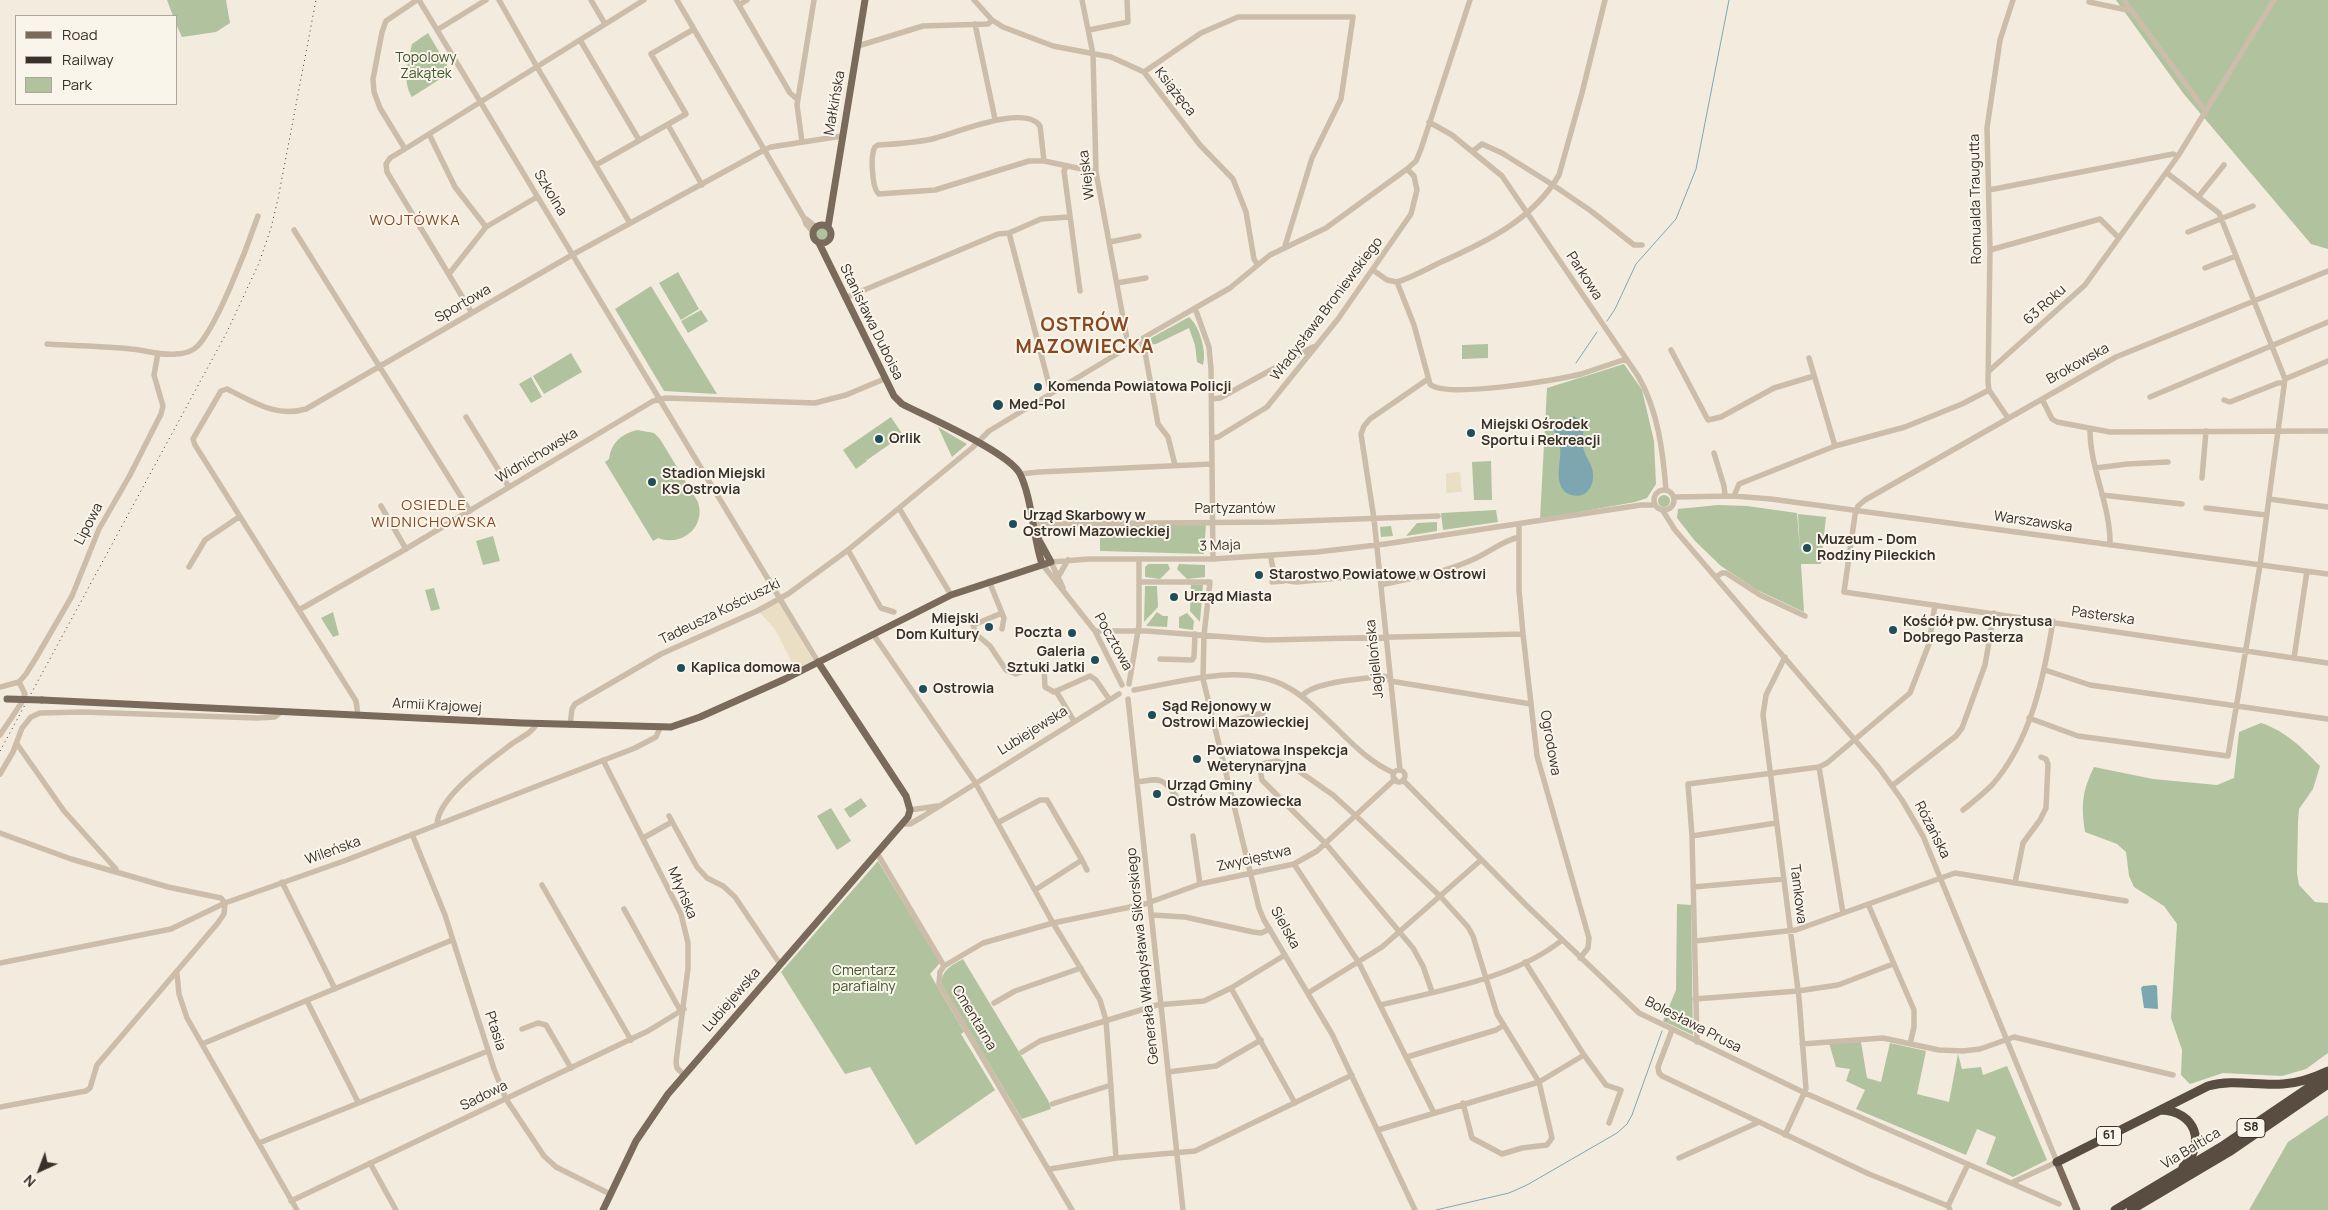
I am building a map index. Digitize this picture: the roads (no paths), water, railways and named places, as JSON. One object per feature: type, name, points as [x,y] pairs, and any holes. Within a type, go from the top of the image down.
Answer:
[{"type":"highway","points":[[2161,1110],[2215,1084],[2241,1082],[2290,1084],[2310,1079],[2328,1071]]},
{"type":"highway","name":"Via Baltica","points":[[2115,1210],[2244,1132],[2328,1075]]},
{"type":"highway","name":"Via Baltica","points":[[2131,1210],[2229,1152],[2328,1084]]},
{"type":"highway","name":"61","points":[[2057,1162],[2161,1110]]},
{"type":"highway","points":[[2161,1110],[2178,1113],[2193,1127],[2196,1137],[2195,1149],[2191,1158],[2172,1177]]},
{"type":"main road","name":"Małkińska","points":[[822,243],[831,233],[820,227],[830,210],[865,0]]},
{"type":"main road","points":[[820,227],[814,238],[822,243]]},
{"type":"main road","name":"Stanisława Duboisa","points":[[822,243],[826,260],[894,396],[902,404],[978,442],[1008,461],[1020,474]]},
{"type":"main road","points":[[1020,474],[1042,564]]},
{"type":"main road","points":[[1033,528],[1051,562]]},
{"type":"main road","name":"3 Maja","points":[[818,662],[951,595],[1051,562]]},
{"type":"main road","points":[[818,662],[906,796],[910,810]]},
{"type":"main road","name":"Armii Krajowej","points":[[4,699],[660,728],[677,726],[700,718],[818,662]]},
{"type":"main road","name":"Lubiejewska","points":[[603,1210],[640,1134],[664,1099],[904,824],[910,810]]},
{"type":"main road","name":"Różańska","points":[[2057,1162],[2077,1210]]},
{"type":"street","name":"Szkolna","points":[[418,0],[818,662]]},
{"type":"street","points":[[405,149],[380,108],[374,92],[373,79],[386,21],[418,0]]},
{"type":"street","points":[[437,30],[486,0]]},
{"type":"street","points":[[500,0],[537,67],[630,223]]},
{"type":"street","points":[[591,0],[605,24]]},
{"type":"street","points":[[472,313],[387,172],[386,164],[390,158],[644,0]]},
{"type":"street","points":[[676,0],[804,218],[820,227]]},
{"type":"street","points":[[747,0],[737,3],[793,98],[797,99]]},
{"type":"street","points":[[802,142],[797,99],[814,0]]},
{"type":"street","name":"Książęca","points":[[974,0],[992,20],[1034,40],[1111,57],[1144,72],[1200,145],[1234,179],[1246,212],[1254,259],[1257,264]]},
{"type":"street","name":"Wiejska","points":[[1082,0],[1093,54],[1096,172],[1127,338],[1130,345]]},
{"type":"street","points":[[1088,30],[1128,22],[1127,0]]},
{"type":"street","points":[[1408,169],[1416,160],[1470,0]]},
{"type":"street","points":[[1373,270],[1387,280],[1396,282],[1490,239],[1528,213],[1553,185],[1558,175],[1582,93],[1605,0]]},
{"type":"street","name":"Romualda Traugutta","points":[[1989,371],[1990,250],[1987,128],[2000,40],[2013,0]]},
{"type":"street","points":[[2124,0],[2206,112]]},
{"type":"street","name":"63 Roku","points":[[1989,371],[2085,285],[2178,156],[2274,0]]},
{"type":"street","points":[[2089,2],[2132,11]]},
{"type":"street","points":[[1144,72],[1201,33],[1238,17],[1353,17],[1341,99],[1312,158],[1285,246]]},
{"type":"street","points":[[858,46],[923,26],[988,24],[992,20]]},
{"type":"street","points":[[975,24],[995,119]]},
{"type":"street","points":[[596,165],[686,114],[651,54],[694,29]]},
{"type":"street","points":[[580,40],[639,140]]},
{"type":"street","points":[[1044,161],[1040,126],[1036,121],[1030,119],[995,119],[932,139],[874,147],[872,155],[874,188],[879,194],[934,190],[1029,161],[1044,161],[1096,172]]},
{"type":"street","name":"Parkowa","points":[[1429,122],[1452,135],[1502,176],[1626,359],[1644,388],[1652,409],[1664,459],[1664,490]]},
{"type":"street","points":[[668,124],[702,185]]},
{"type":"street","points":[[429,134],[455,187],[486,227]]},
{"type":"street","name":"Sportowa","points":[[240,517],[193,442],[218,394],[224,389],[276,412],[294,412],[314,405],[572,255],[764,150],[770,147],[842,136]]},
{"type":"street","points":[[1473,151],[1478,145],[1483,144],[1553,185],[1634,244],[1642,245]]},
{"type":"street","points":[[1989,190],[2173,154],[2178,156]]},
{"type":"street","points":[[2199,196],[2224,165]]},
{"type":"street","points":[[1066,167],[1064,171],[1069,217],[1080,291]]},
{"type":"street","name":"Tadeusza Kościuszki","points":[[570,725],[572,709],[575,704],[661,654],[780,599],[848,550],[989,431],[1130,345],[1230,288],[1257,264],[1285,246],[1326,228],[1408,169]]},
{"type":"street","name":"Władysława Broniewskiego","points":[[1213,438],[1218,437],[1266,407],[1338,319],[1411,214],[1417,190],[1414,176],[1408,169]]},
{"type":"street","points":[[2029,718],[2078,736],[2228,756],[2235,704],[2260,565],[2285,381],[2255,300],[2221,218],[2214,208],[2166,173]]},
{"type":"street","points":[[449,274],[486,227],[537,197]]},
{"type":"street","points":[[2188,232],[2253,206]]},
{"type":"street","points":[[47,344],[180,354],[193,350],[200,344],[243,259],[258,216]]},
{"type":"street","points":[[845,298],[998,234],[1009,233],[1041,219],[1069,217]]},
{"type":"street","points":[[1990,250],[2100,220],[2119,238]]},
{"type":"street","points":[[294,230],[470,511]]},
{"type":"street","points":[[1009,233],[1051,392]]},
{"type":"street","points":[[1110,242],[1139,236]]},
{"type":"street","points":[[2205,268],[2236,256]]},
{"type":"street","name":"Brokowska","points":[[1856,510],[1865,500],[2116,357],[2328,271]]},
{"type":"street","points":[[1117,284],[1146,278]]},
{"type":"street","points":[[1396,282],[1418,338],[1428,379],[1430,384],[1438,390],[1517,386],[1581,374],[1626,359]]},
{"type":"street","points":[[1196,308],[1209,347],[1213,438],[1213,560]]},
{"type":"street","points":[[2150,398],[2328,322]]},
{"type":"street","points":[[1140,340],[1145,352],[1158,424],[1168,438],[1175,466]]},
{"type":"street","points":[[1212,399],[1220,398],[1315,346]]},
{"type":"street","points":[[1671,350],[1708,420],[1721,417],[1774,388],[1814,376]]},
{"type":"street","name":"Lipowa","points":[[18,682],[26,674],[72,596],[99,529],[130,475],[161,414],[163,406],[154,375],[158,353]]},
{"type":"street","points":[[1809,358],[1835,446]]},
{"type":"street","points":[[2224,400],[2230,402],[2285,381],[2328,361]]},
{"type":"street","points":[[1989,371],[1989,390],[2008,418]]},
{"type":"street","points":[[659,399],[815,403],[846,395],[884,379]]},
{"type":"street","name":"Jagiellońska","points":[[1403,780],[1405,774],[1396,774],[1390,679],[1374,519],[1361,440],[1364,426],[1379,412],[1428,379]]},
{"type":"street","points":[[1674,500],[1664,490],[1654,502],[1665,510],[1674,500],[1725,495],[1734,496],[1740,484],[1835,446],[1905,427],[1962,404],[1989,390]]},
{"type":"street","name":"Widnichowska","points":[[299,610],[659,399]]},
{"type":"street","points":[[2042,399],[2052,419],[2090,430],[2110,432],[2328,431]]},
{"type":"street","points":[[466,417],[509,487]]},
{"type":"street","points":[[2090,430],[2110,531],[2110,545]]},
{"type":"street","points":[[2202,478],[2206,431]]},
{"type":"street","points":[[1714,453],[1725,495]]},
{"type":"street","points":[[2096,468],[2168,462]]},
{"type":"street","points":[[1020,474],[1212,464]]},
{"type":"street","points":[[2102,495],[2182,504]]},
{"type":"street","name":"Warszawska","points":[[1734,496],[1856,510],[2328,574]]},
{"type":"street","points":[[2269,500],[2328,507]]},
{"type":"street","name":"3 Maja","points":[[1051,562],[1139,559],[1213,560],[1376,546],[1654,502]]},
{"type":"street","points":[[381,506],[406,549]]},
{"type":"street","points":[[899,508],[951,595]]},
{"type":"street","points":[[2206,508],[2266,515]]},
{"type":"street","name":"Różańska","points":[[1665,510],[1669,520],[1716,577],[1893,785],[1923,836],[1941,876],[2057,1162]]},
{"type":"street","name":"Pasterska","points":[[1856,510],[1844,592],[2053,621],[2328,663]]},
{"type":"street","name":"Partyzantów","points":[[1033,528],[1213,521],[1276,522],[1438,516]]},
{"type":"street","points":[[189,566],[205,540],[240,517],[356,700],[358,715]]},
{"type":"street","name":"Ogrodowa","points":[[1519,524],[1519,590],[1539,763],[1589,938],[1588,948],[1580,958]]},
{"type":"street","points":[[1380,585],[1452,568],[1480,556],[1506,541],[1519,537]]},
{"type":"street","points":[[848,550],[881,608],[894,612]]},
{"type":"street","points":[[1271,556],[1274,572],[1284,581]]},
{"type":"street","points":[[1129,684],[1139,631],[1139,559]]},
{"type":"street","points":[[1058,577],[1068,560]]},
{"type":"street","name":"Pocztowa","points":[[1051,562],[1063,588]]},
{"type":"street","name":"Pocztowa","points":[[1042,564],[1063,588],[1095,631],[1122,684]]},
{"type":"street","points":[[2294,658],[2307,571]]},
{"type":"street","points":[[1716,577],[1722,573],[1726,574],[1760,595],[1805,616]]},
{"type":"street","points":[[1272,582],[1297,582],[1379,574]]},
{"type":"street","points":[[989,581],[1004,618],[1002,629]]},
{"type":"street","name":"Sielska","points":[[1139,582],[1210,582],[1204,635],[1203,679],[1260,908],[1270,929],[1332,1034],[1415,1210]]},
{"type":"street","points":[[1697,1042],[1692,836],[1688,784],[1819,767],[1827,763],[1910,693],[1929,644],[1935,605]]},
{"type":"street","points":[[1002,613],[973,625],[976,634],[988,645],[1009,673],[1016,674],[1036,664],[1043,665],[1045,687],[1050,691],[1056,691],[1090,676],[1096,680],[1109,699]]},
{"type":"street","points":[[1893,785],[1956,736],[1963,726],[1987,659],[1994,613]]},
{"type":"street","points":[[1963,810],[1992,784],[2018,746],[2045,670],[2053,621]]},
{"type":"street","points":[[1095,631],[1139,631],[1267,640],[1523,634]]},
{"type":"street","points":[[873,634],[975,782],[1053,923],[1100,1000],[1106,1020],[1116,1158]]},
{"type":"street","points":[[1160,659],[1192,660],[1194,657],[1195,634]]},
{"type":"street","name":"Tamkowa","points":[[1785,657],[1763,704],[1770,774],[1798,991],[1805,1093],[1785,1135]]},
{"type":"street","points":[[2045,670],[2090,686],[2235,704],[2328,719]]},
{"type":"street","points":[[1134,690],[1233,674],[1254,675],[1275,681],[1302,696],[1371,760],[1403,780]]},
{"type":"street","points":[[1302,696],[1309,690],[1320,686],[1390,679],[1531,704]]},
{"type":"street","points":[[0,687],[18,682],[25,694],[22,702],[0,735]]},
{"type":"street","points":[[1122,684],[1129,684],[1134,690],[1133,696],[1128,699],[1122,698],[1118,689],[1122,684]]},
{"type":"street","points":[[1056,691],[1074,720]]},
{"type":"street","name":"Lubiejewska","points":[[904,824],[910,824],[922,817],[1074,720],[1119,694]]},
{"type":"street","name":"Generała Władysława Sikorskiego","points":[[1128,699],[1183,1210]]},
{"type":"street","points":[[0,774],[17,744],[18,734],[26,722],[40,713],[82,712],[257,718],[275,717],[281,712]]},
{"type":"street","points":[[1215,725],[1263,712]]},
{"type":"street","points":[[437,824],[438,815],[458,788],[533,730],[537,723]]},
{"type":"street","name":"Wileńska","points":[[0,963],[170,929],[225,903],[344,861],[652,740],[658,734],[660,728]]},
{"type":"street","points":[[17,744],[64,811],[117,871]]},
{"type":"street","points":[[2015,883],[2023,843],[2040,820],[2046,808],[2048,764],[2046,759],[2041,757]]},
{"type":"street","name":"Młyńska","points":[[603,760],[681,914],[688,943],[688,968],[676,1062],[677,1068],[684,1075]]},
{"type":"street","points":[[1226,771],[1277,761],[1286,763],[1333,795],[1441,897],[1468,927],[1497,1014],[1539,1082],[1552,1138],[1548,1145],[1522,1148],[1502,1154],[1472,1138],[1463,1104]]},
{"type":"street","points":[[1259,764],[1262,780],[1326,844],[1401,932],[1424,966],[1432,992]]},
{"type":"street","points":[[1819,767],[1843,913]]},
{"type":"street","name":"Zwycięstwa","points":[[944,966],[983,943],[1053,923],[1151,901],[1200,884],[1294,864],[1326,844],[1396,774]]},
{"type":"street","points":[[1137,782],[1156,779],[1165,782],[1176,796]]},
{"type":"street","name":"Bolesława Prusa","points":[[1403,780],[1481,860],[1634,1009],[1672,1030],[1805,1093],[2059,1204]]},
{"type":"street","points":[[998,822],[1040,800],[1047,800],[1087,870]]},
{"type":"street","name":"Lubiejewska","points":[[910,810],[937,806]]},
{"type":"street","points":[[910,810],[922,817]]},
{"type":"street","points":[[643,838],[670,819],[702,873],[723,886],[735,897],[780,964]]},
{"type":"street","points":[[1692,836],[1776,823]]},
{"type":"street","points":[[0,833],[71,859],[168,887],[221,898],[225,903],[224,914],[217,924],[177,974],[168,981],[97,1065],[90,1088],[86,1091],[0,1107]]},
{"type":"street","name":"Ptasia","points":[[412,834],[445,915],[488,1051],[506,1099],[544,1156],[556,1167],[610,1194]]},
{"type":"street","points":[[1193,836],[1200,884]]},
{"type":"street","points":[[877,853],[944,966]]},
{"type":"street","points":[[1035,890],[1082,860]]},
{"type":"street","points":[[1308,993],[1359,963],[1401,932],[1481,860]]},
{"type":"street","points":[[1294,864],[1359,963],[1434,1113]]},
{"type":"street","points":[[1695,941],[1790,931],[1941,876],[1955,873],[2126,901]]},
{"type":"street","points":[[1693,888],[1784,879]]},
{"type":"street","points":[[282,882],[335,989]]},
{"type":"street","points":[[542,885],[631,1040]]},
{"type":"street","points":[[1868,904],[1914,1010],[1914,1028],[1910,1044]]},
{"type":"street","points":[[624,909],[682,1009]]},
{"type":"street","points":[[1152,915],[1186,917],[1253,932],[1262,933],[1270,929]]},
{"type":"street","points":[[202,1044],[452,940]]},
{"type":"street","points":[[1381,1005],[1486,978],[1525,962],[1562,940]]},
{"type":"street","points":[[1022,1052],[1040,1041],[1106,1020],[1162,1006],[1204,1001],[1231,988],[1285,955]]},
{"type":"street","points":[[1525,962],[1584,1055],[1606,1085],[1621,1090],[1610,1123]]},
{"type":"street","points":[[1695,999],[1798,991],[1838,985],[1893,964]]},
{"type":"street","name":"Cmentarna","points":[[944,966],[940,972],[939,984],[1050,1169],[1072,1210]]},
{"type":"street","points":[[994,1003],[1015,991],[1081,968]]},
{"type":"street","points":[[177,974],[179,994],[187,1018],[297,1210]]},
{"type":"street","points":[[1231,988],[1295,1103]]},
{"type":"street","points":[[307,1001],[358,1102]]},
{"type":"street","name":"Sadowa","points":[[291,1201],[631,1040],[682,1009]]},
{"type":"street","points":[[522,1029],[538,1023],[546,1025],[571,1068]]},
{"type":"street","points":[[1407,1057],[1496,1030],[1504,1025]]},
{"type":"street","points":[[1672,1030],[1658,1067],[1659,1074],[1869,1174],[1949,1208],[1968,1164]]},
{"type":"street","points":[[1802,1044],[1884,1038],[1939,1050],[1964,1051],[1980,1049],[2006,1038],[2016,1037],[2173,1075]]},
{"type":"street","points":[[1168,1072],[1216,1066],[1261,1040]]},
{"type":"street","points":[[259,1144],[358,1102],[488,1051]]},
{"type":"street","points":[[1378,1130],[1539,1082],[1584,1055]]},
{"type":"street","points":[[1050,1169],[1116,1158],[1195,1151],[1352,1075]]},
{"type":"street","points":[[1052,1104],[1111,1085]]},
{"type":"street","points":[[1679,1158],[1759,1122]]},
{"type":"street","points":[[2011,1183],[2057,1162]]},
{"type":"street","points":[[370,1163],[396,1210]]},
{"type":"water","points":[[1574,416],[1582,426],[1583,449],[1593,474],[1589,490],[1576,496],[1565,492],[1561,486],[1559,480],[1559,439],[1553,429],[1556,421],[1568,420]]},
{"type":"water","points":[[2143,986],[2157,986],[2158,1009],[2144,1008],[2141,988]]},
{"type":"waterway","points":[[1607,321],[1615,309],[1636,264],[1676,219],[1696,169],[1729,0]]},
{"type":"waterway","points":[[1576,363],[1597,332]]},
{"type":"waterway","points":[[1666,1021],[1671,1007]]},
{"type":"waterway","points":[[1436,1210],[1509,1193],[1527,1185],[1617,1133],[1627,1124],[1632,1115],[1662,1031]]},
{"type":"railway","points":[[0,751],[227,332],[259,263],[271,228],[278,199],[316,0]]},
{"type":"place","name":"Komenda Powiatowa Policji","points":[[1038,387]]},
{"type":"place","name":"Med-Pol","points":[[998,405]]},
{"type":"place","name":"Miejski Ośrodek Sportu i Rekreacji","points":[[1471,433]]},
{"type":"place","name":"Orlik","points":[[879,439]]},
{"type":"place","name":"Stadion Miejski KS Ostrovia","points":[[652,482]]},
{"type":"place","name":"Urząd Skarbowy w Ostrowi Mazowieckiej","points":[[1013,524]]},
{"type":"place","name":"Muzeum - Dom Rodziny Pileckich","points":[[1807,548]]},
{"type":"place","name":"Starostwo Powiatowe w Ostrowi","points":[[1259,575]]},
{"type":"place","name":"Urząd Miasta","points":[[1174,597]]},
{"type":"place","name":"Miejski Dom Kultury","points":[[989,627]]},
{"type":"place","name":"Kościół pw. Chrystusa Dobrego Pasterza","points":[[1893,630]]},
{"type":"place","name":"Poczta","points":[[1072,633]]},
{"type":"place","name":"Galeria Sztuki Jatki","points":[[1095,660]]},
{"type":"place","name":"Kaplica domowa","points":[[681,668]]},
{"type":"place","name":"Ostrowia","points":[[923,689]]},
{"type":"place","name":"Sąd Rejonowy w Ostrowi Mazowieckiej","points":[[1152,715]]},
{"type":"place","name":"Powiatowa Inspekcja Weterynaryjna","points":[[1197,759]]},
{"type":"place","name":"Urząd Gminy Ostrów Mazowiecka","points":[[1157,794]]},
{"type":"district","name":"WOJTÓWKA","points":[[415,221]]},
{"type":"district","name":"OSTRÓW MAZOWIECKA","points":[[1085,337]]},
{"type":"district","name":"OSIEDLE WIDNICHOWSKA","points":[[434,514]]},
{"type":"park label","name":"Topolowy Zakątek","points":[[426,66]]},
{"type":"park label","name":"Cmentarz parafialny","points":[[864,980]]}]
